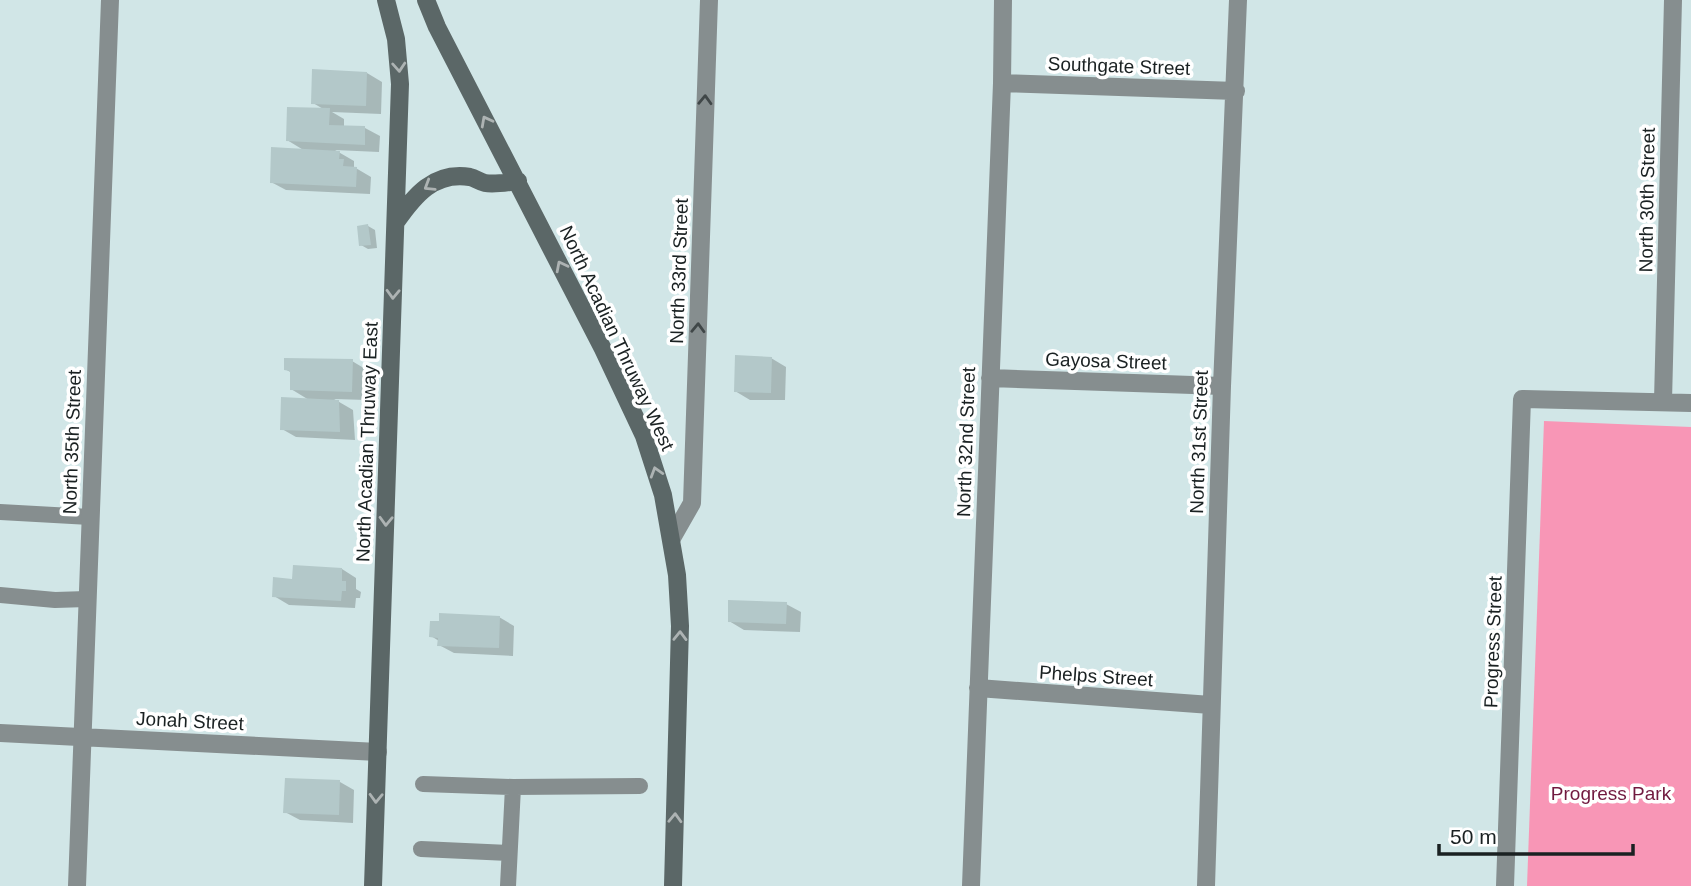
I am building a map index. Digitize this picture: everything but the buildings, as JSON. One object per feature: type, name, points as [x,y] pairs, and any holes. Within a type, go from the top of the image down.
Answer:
[{"type":"street","name":"North 35th Street","points":[[77,886],[110,0]]},
{"type":"street","name":"North Acadian Thruway East","points":[[373,886],[399,72],[396,39],[386,0]]},
{"type":"street","name":"North Acadian Thruway West","points":[[426,0],[437,27],[597,337],[643,436],[657,476],[672,538],[680,626],[673,886]]},
{"type":"street","name":"North 33rd Street","points":[[672,538],[692,503],[709,0]]},
{"type":"street","name":"North 32nd Street","points":[[971,886],[1003,0]]},
{"type":"street","name":"North 31st Street","points":[[1206,886],[1238,0]]},
{"type":"street","name":"North 30th Street","points":[[1663,401],[1673,0]]},
{"type":"street","name":"Southgate Street","points":[[1002,83],[1236,91]]},
{"type":"street","points":[[396,222],[413,197],[436,181],[454,176],[485,183],[518,181]]},
{"type":"street","name":"Gayosa Street","points":[[990,378],[1222,386]]},
{"type":"street","name":"Progress Street","points":[[1505,886],[1522,399],[1663,401]]},
{"type":"street","points":[[1663,401],[1691,402]]},
{"type":"street","name":"Phelps Street","points":[[978,688],[1211,705]]},
{"type":"street","name":"Jonah Street","points":[[0,733],[378,752]]},
{"type":"lane","points":[[0,512],[90,517]]},
{"type":"lane","points":[[0,595],[55,600],[87,599]]},
{"type":"lane","points":[[423,784],[513,788],[640,786]]},
{"type":"lane","points":[[508,886],[513,788]]},
{"type":"lane","points":[[421,849],[509,853]]},
{"type":"green space","name":"Progress Park","points":[[1544,421],[1691,427],[1691,886],[1527,886]]}]
